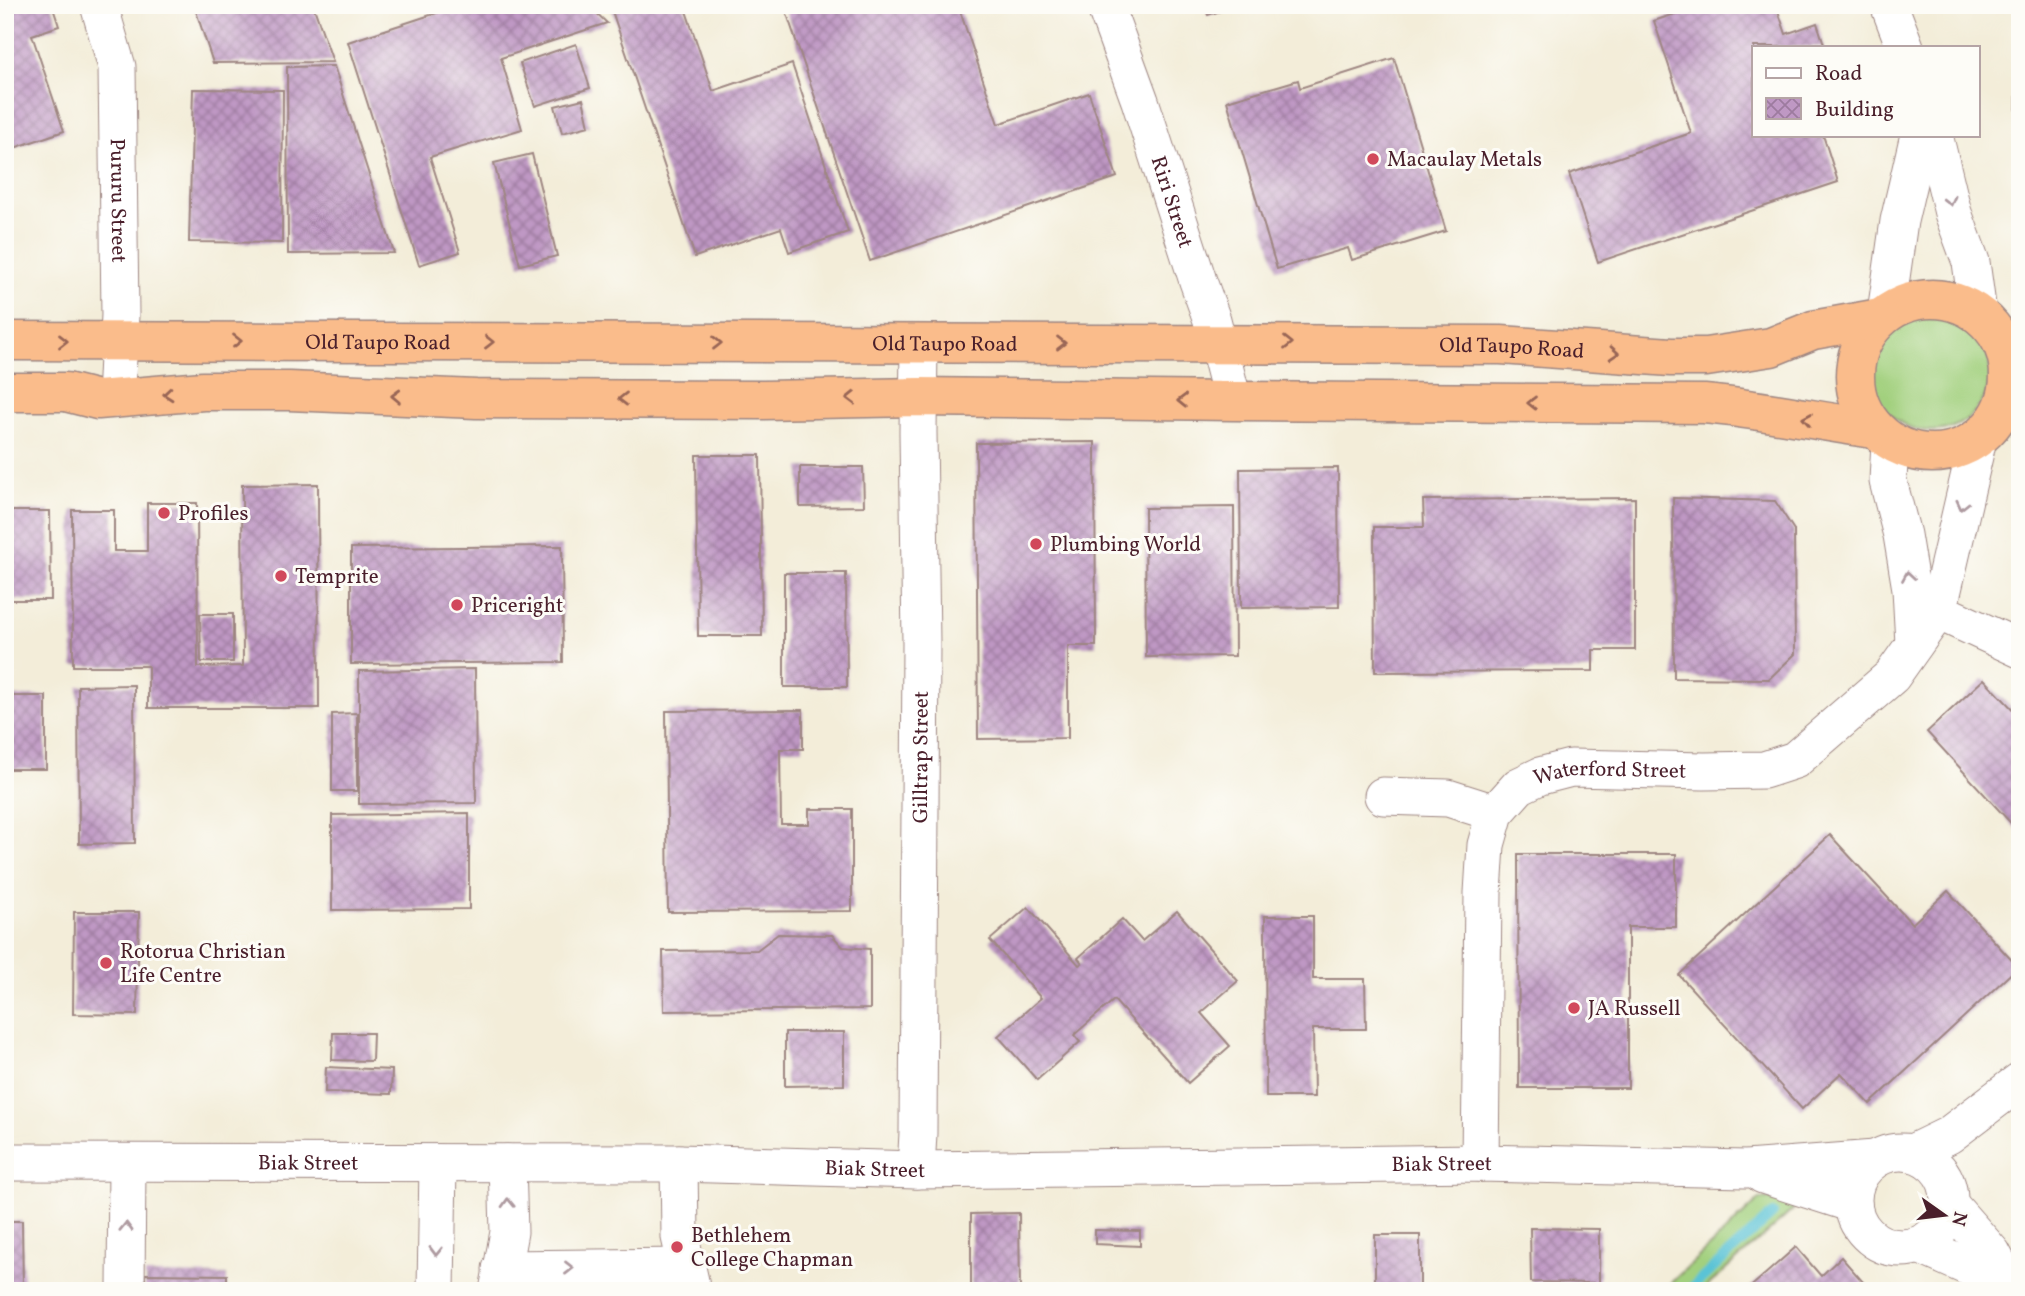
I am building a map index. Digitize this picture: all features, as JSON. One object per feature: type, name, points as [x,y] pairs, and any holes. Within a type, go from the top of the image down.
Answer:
[{"type":"highway","points":[[1922,299],[1942,299],[1994,318],[2009,366],[2009,384],[1995,430],[1961,448],[1924,454],[1906,450],[1882,435],[1863,412],[1856,393],[1854,372],[1858,352],[1867,334],[1884,316],[1904,304],[1922,299]]},
{"type":"highway","name":"Old Taupo Road","points":[[5,341],[1501,345],[1706,357],[1771,347],[1812,330],[1884,316]]},
{"type":"highway","points":[[5,392],[66,392],[98,400],[215,391],[289,391],[475,399],[764,400],[919,397],[1704,404],[1753,408],[1882,435]]},
{"type":"street","name":"Pururu Street","points":[[99,5],[117,67],[120,341],[116,399]]},
{"type":"street","name":"Riri Street","points":[[1105,5],[1140,101],[1212,320],[1233,401]]},
{"type":"street","points":[[1889,5],[1905,46]]},
{"type":"street","points":[[1884,316],[1899,221],[1919,136]]},
{"type":"street","points":[[1934,136],[1953,213],[1994,318]]},
{"type":"street","name":"Gilltrap Street","points":[[916,1170],[921,657],[919,344]]},
{"type":"street","name":"Waterford Street","points":[[1480,1163],[1483,893],[1486,845],[1495,813],[1519,786],[1540,776],[1571,768],[1764,770],[1795,760],[1892,676],[1938,611],[1995,430]]},
{"type":"street","points":[[1882,435],[1888,481],[1902,535],[1914,644]]},
{"type":"street","points":[[1938,611],[2020,649]]},
{"type":"street","points":[[1383,796],[1448,798],[1495,813]]},
{"type":"street","points":[[1933,1153],[1948,1189],[1947,1216],[1941,1226],[1932,1237],[1919,1245],[1896,1248],[1875,1241],[1859,1223],[1853,1204],[1859,1177],[1875,1159],[1894,1152],[1933,1153],[2020,1082]]},
{"type":"street","name":"Biak Street","points":[[5,1162],[680,1163],[916,1170],[1480,1163],[1745,1169],[1875,1159]]},
{"type":"street","points":[[125,1291],[127,1163]]},
{"type":"street","points":[[436,1291],[438,1163]]},
{"type":"street","points":[[507,1163],[509,1232],[499,1280],[690,1279],[680,1237],[680,1163]]},
{"type":"street","name":"Biak Street","points":[[1745,1169],[1853,1204]]},
{"type":"street","points":[[1949,1205],[1992,1253],[2013,1288]]},
{"type":"street","points":[[1919,1245],[2013,1288]]},
{"type":"green space","points":[[1931,313],[1954,317],[1973,330],[1986,349],[1990,372],[1986,395],[1973,414],[1954,427],[1931,431],[1908,427],[1889,414],[1876,395],[1872,372],[1876,349],[1889,330],[1908,317]]},
{"type":"green space","points":[[1760,1199],[1804,1200],[1702,1291],[1662,1291]]},
{"type":"building","points":[[5,5],[52,5],[59,26],[32,35],[64,131],[5,151]]},
{"type":"building","points":[[194,5],[313,5],[333,62],[213,63]]},
{"type":"building","points":[[461,5],[588,5],[607,23],[501,58],[522,129],[430,157],[460,252],[419,265],[348,42]]},
{"type":"building","points":[[610,5],[684,5],[713,91],[792,64],[848,232],[789,252],[781,228],[695,257]]},
{"type":"building","points":[[784,5],[958,5],[998,124],[1089,93],[1117,177],[870,261]]},
{"type":"building","points":[[1204,5],[1236,5],[1236,6],[1208,15]]},
{"type":"building","points":[[1701,5],[1776,5],[1786,34],[1817,23],[1825,46],[1752,46],[1752,136],[1823,136],[1838,182],[1598,262],[1569,174],[1691,133],[1654,21]]},
{"type":"building","points":[[576,44],[590,88],[535,106],[520,63]]},
{"type":"building","points":[[1394,58],[1446,231],[1352,260],[1348,248],[1277,269],[1227,101],[1298,80],[1300,88]]},
{"type":"building","points":[[334,66],[394,253],[288,254],[287,67]]},
{"type":"building","points":[[2017,68],[2020,68],[2020,131],[2016,130]]},
{"type":"building","points":[[193,89],[283,90],[282,243],[189,242]]},
{"type":"building","points":[[583,99],[589,126],[562,133],[555,106]]},
{"type":"building","points":[[532,154],[557,256],[520,265],[494,163]]},
{"type":"building","name":"Plumbing World","points":[[1095,442],[1096,646],[1068,646],[1068,738],[978,739],[976,443]]},
{"type":"building","points":[[696,455],[760,455],[762,636],[698,636]]},
{"type":"building","points":[[800,467],[863,467],[864,506],[800,507]]},
{"type":"building","points":[[1338,468],[1339,607],[1241,608],[1240,469]]},
{"type":"building","points":[[318,484],[319,708],[148,708],[148,666],[73,666],[72,510],[114,510],[114,551],[147,551],[147,503],[197,503],[198,667],[243,666],[242,485]]},
{"type":"building","points":[[1635,498],[1635,650],[1593,650],[1593,671],[1375,672],[1374,527],[1424,527],[1423,500]]},
{"type":"building","points":[[1673,498],[1775,501],[1794,530],[1795,654],[1769,679],[1674,678]]},
{"type":"building","points":[[1234,507],[1235,656],[1146,657],[1145,508]]},
{"type":"building","points":[[5,511],[50,511],[51,600],[5,600]]},
{"type":"building","name":"Priceright","points":[[562,546],[563,662],[351,664],[351,548]]},
{"type":"building","points":[[784,573],[846,573],[847,687],[784,687]]},
{"type":"building","points":[[200,614],[233,614],[233,662],[201,662]]},
{"type":"building","points":[[475,669],[476,803],[359,804],[359,671]]},
{"type":"building","points":[[1984,679],[2020,717],[2020,833],[1927,732]]},
{"type":"building","points":[[134,685],[135,843],[79,844],[78,686]]},
{"type":"building","points":[[5,696],[46,696],[46,769],[5,769]]},
{"type":"building","points":[[803,710],[803,749],[780,749],[781,824],[809,824],[809,809],[852,809],[852,911],[668,912],[666,711]]},
{"type":"building","points":[[357,713],[357,791],[332,791],[332,714]]},
{"type":"building","points":[[469,813],[469,909],[332,910],[332,815]]},
{"type":"building","points":[[1830,835],[1912,924],[1948,891],[2018,967],[1870,1104],[1841,1073],[1802,1109],[1679,975]]},
{"type":"building","name":"JA Russell","points":[[1518,854],[1676,854],[1676,927],[1628,927],[1628,1088],[1519,1088]]},
{"type":"building","points":[[1028,907],[1079,965],[1082,963],[1078,958],[1122,919],[1142,941],[1177,911],[1238,981],[1201,1013],[1230,1046],[1188,1083],[1114,1000],[1074,1035],[1080,1042],[1037,1080],[998,1036],[1041,998],[990,940]]},
{"type":"building","name":"Rotorua Christian Life Centre","points":[[74,912],[139,912],[137,1015],[73,1014]]},
{"type":"building","points":[[1265,916],[1313,916],[1313,979],[1365,979],[1366,1029],[1313,1029],[1314,1097],[1266,1097]]},
{"type":"building","points":[[778,934],[832,935],[843,947],[870,949],[870,1009],[664,1011],[663,951],[757,950]]},
{"type":"building","points":[[785,1032],[844,1032],[844,1085],[785,1086]]},
{"type":"building","points":[[333,1033],[373,1033],[372,1061],[332,1060]]},
{"type":"building","points":[[326,1067],[392,1070],[391,1094],[325,1092]]},
{"type":"building","points":[[1019,1213],[1020,1291],[971,1291],[971,1214]]},
{"type":"building","points":[[5,1221],[22,1221],[23,1291],[5,1291]]},
{"type":"building","points":[[1530,1228],[1599,1229],[1599,1283],[1531,1282]]},
{"type":"building","points":[[1095,1230],[1140,1231],[1140,1246],[1095,1244]]},
{"type":"building","points":[[1375,1235],[1420,1235],[1420,1291],[1375,1291]]},
{"type":"building","points":[[1796,1247],[1821,1276],[1841,1257],[1871,1291],[1746,1291]]},
{"type":"building","points":[[145,1274],[227,1275],[227,1291],[145,1291]]},
{"type":"waterway","points":[[1688,1291],[1773,1214]]},
{"type":"place","name":"Macaulay Metals","points":[[1373,159]]},
{"type":"place","name":"Profiles","points":[[164,513]]},
{"type":"place","name":"Plumbing World","points":[[1036,544]]},
{"type":"place","name":"Temprite","points":[[281,576]]},
{"type":"place","name":"Priceright","points":[[457,605]]},
{"type":"place","name":"Rotorua Christian Life Centre","points":[[106,963]]},
{"type":"place","name":"JA Russell","points":[[1574,1008]]},
{"type":"place","name":"Bethlehem College Chapman","points":[[677,1247]]}]
